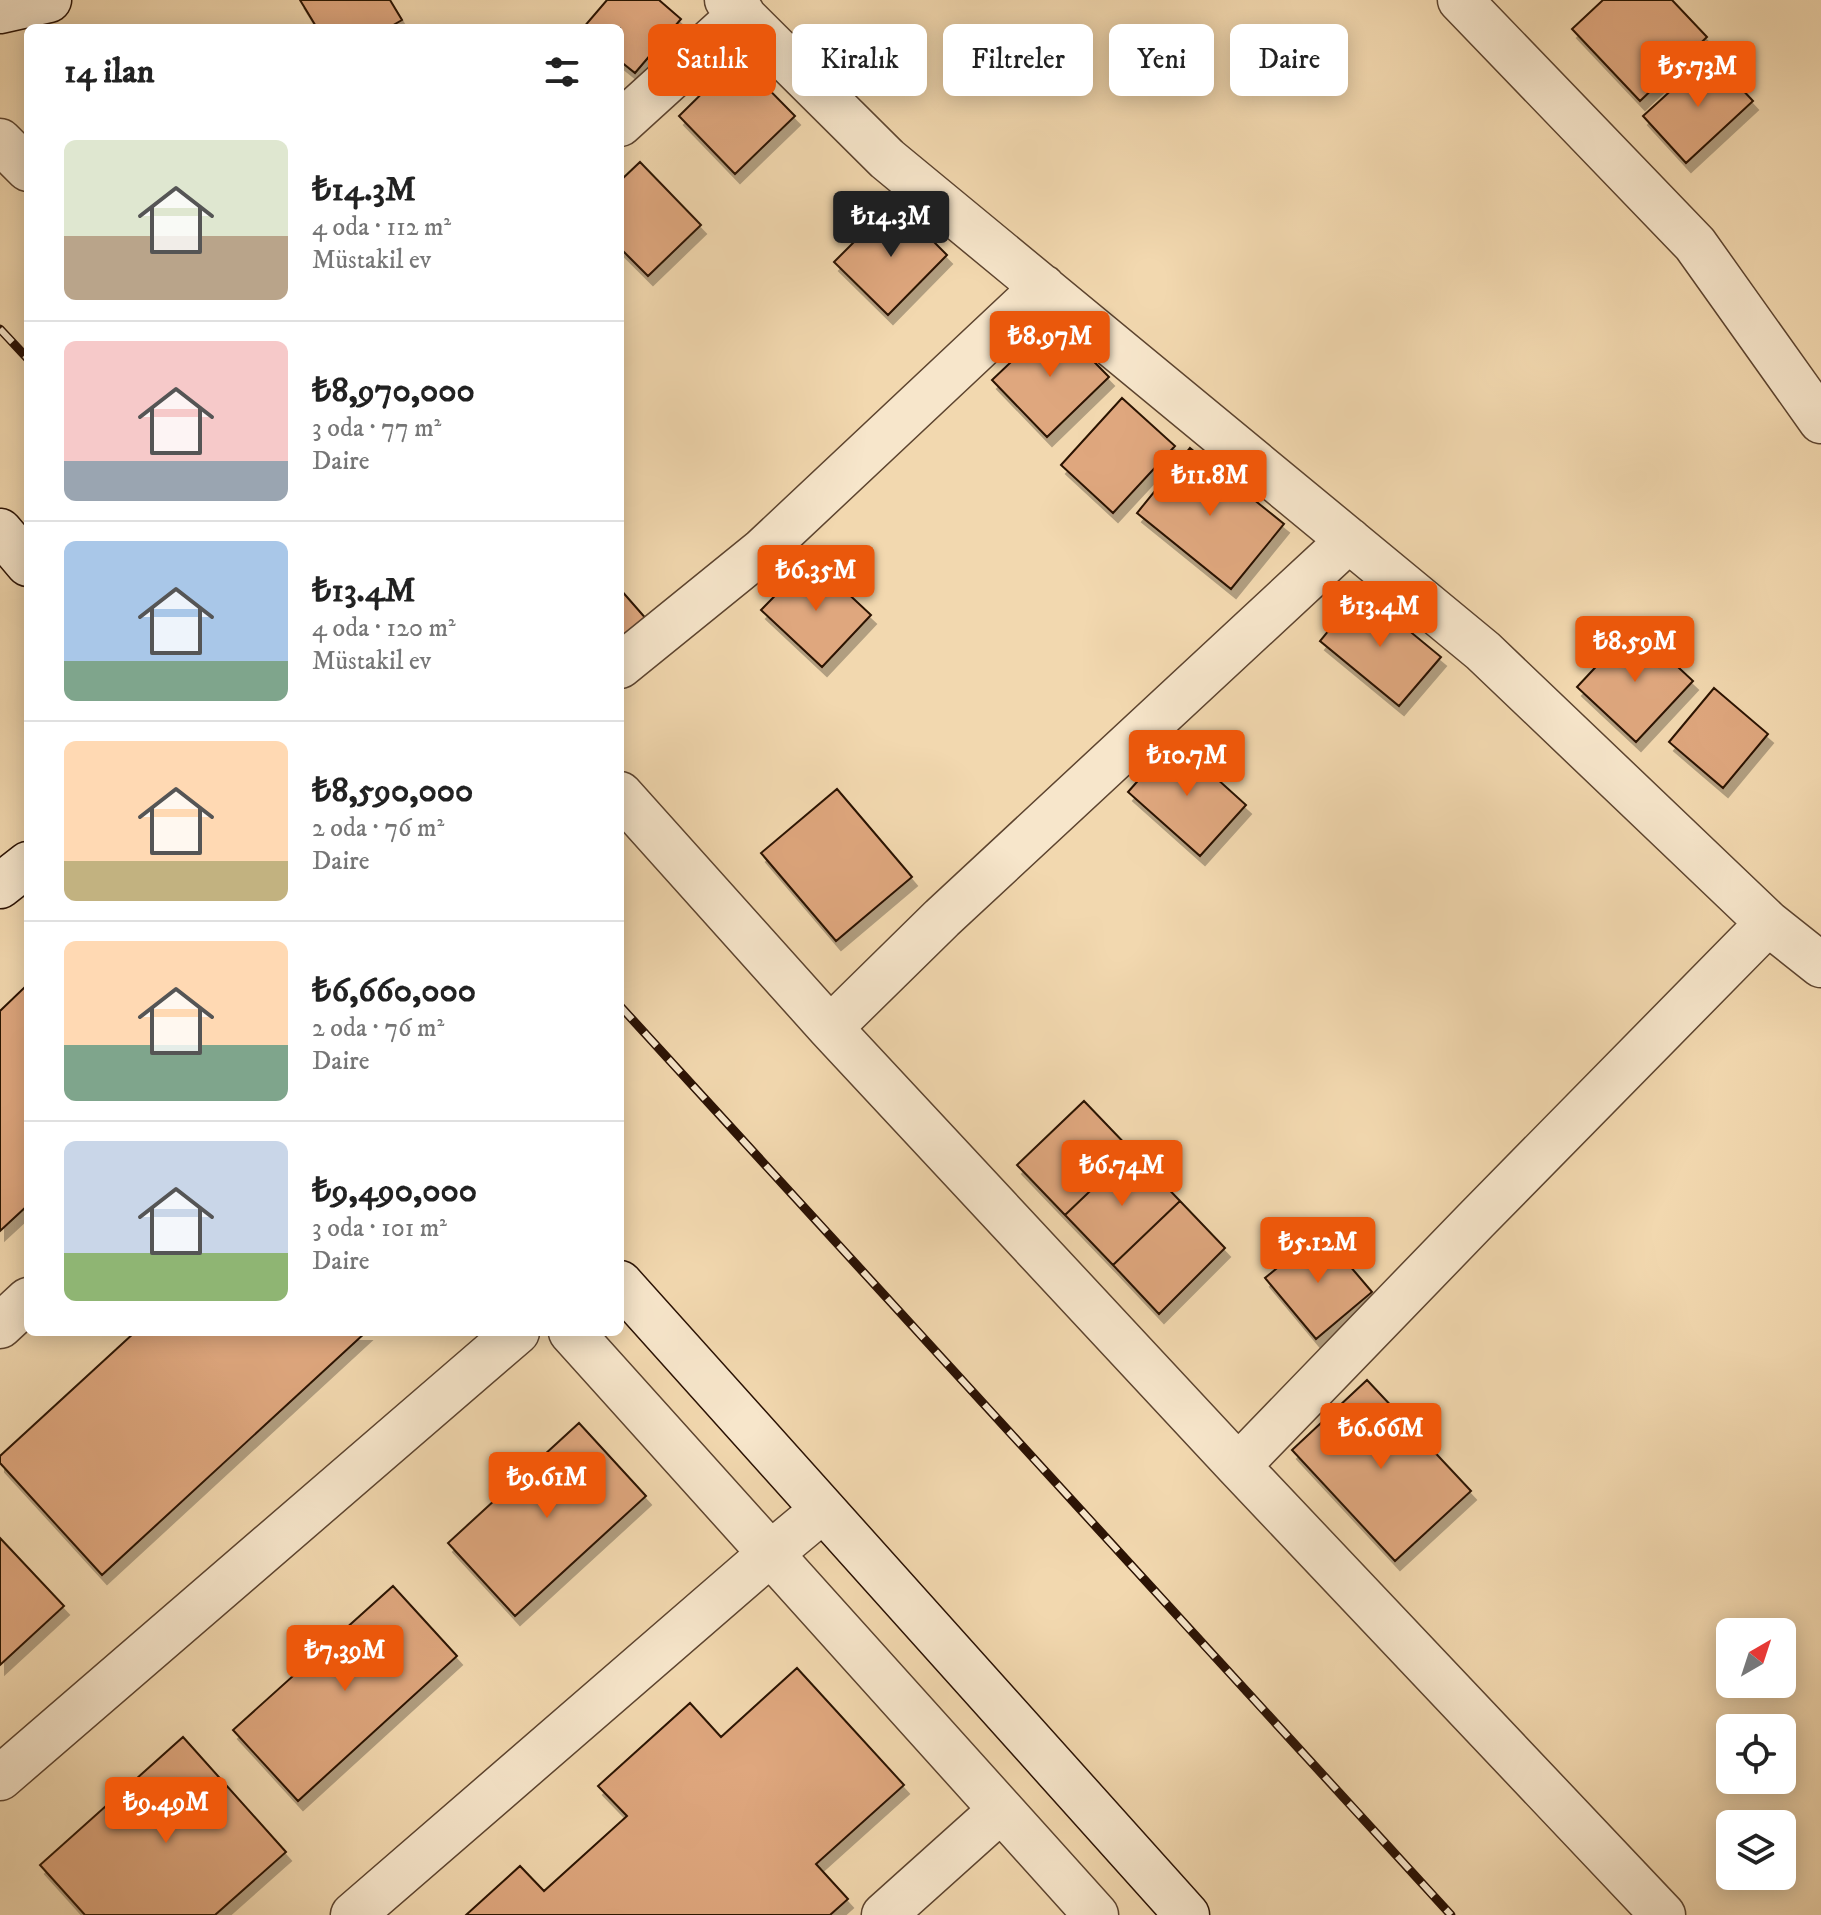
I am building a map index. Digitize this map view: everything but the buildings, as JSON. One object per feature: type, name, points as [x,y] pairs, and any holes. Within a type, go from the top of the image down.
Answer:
[{"type":"street","points":[[0,11],[49,0]]},
{"type":"street","points":[[1460,0],[1695,244],[1821,421]]},
{"type":"street","points":[[624,120],[735,6],[887,159],[1483,651],[1768,923],[1821,965]]},
{"type":"street","points":[[0,141],[24,165]]},
{"type":"street","points":[[624,663],[763,550],[1043,287]]},
{"type":"street","points":[[0,531],[24,559]]},
{"type":"street","points":[[830,1028],[942,918],[1349,540]]},
{"type":"street","points":[[624,798],[830,1028],[1238,1466],[1663,1915]]},
{"type":"street","points":[[0,886],[24,867]]},
{"type":"street","points":[[1238,1466],[1768,923]]},
{"type":"street","points":[[624,1287],[1187,1915]]},
{"type":"street","points":[[0,1326],[24,1304]]},
{"type":"street","points":[[0,1778],[512,1336]]},
{"type":"street","points":[[575,1336],[1096,1915]]},
{"type":"street","points":[[353,1915],[823,1510]]},
{"type":"street","points":[[884,1915],[1001,1810]]},
{"type":"railway","points":[[0,329],[24,355]]},
{"type":"railway","points":[[624,1010],[1451,1915]]}]
